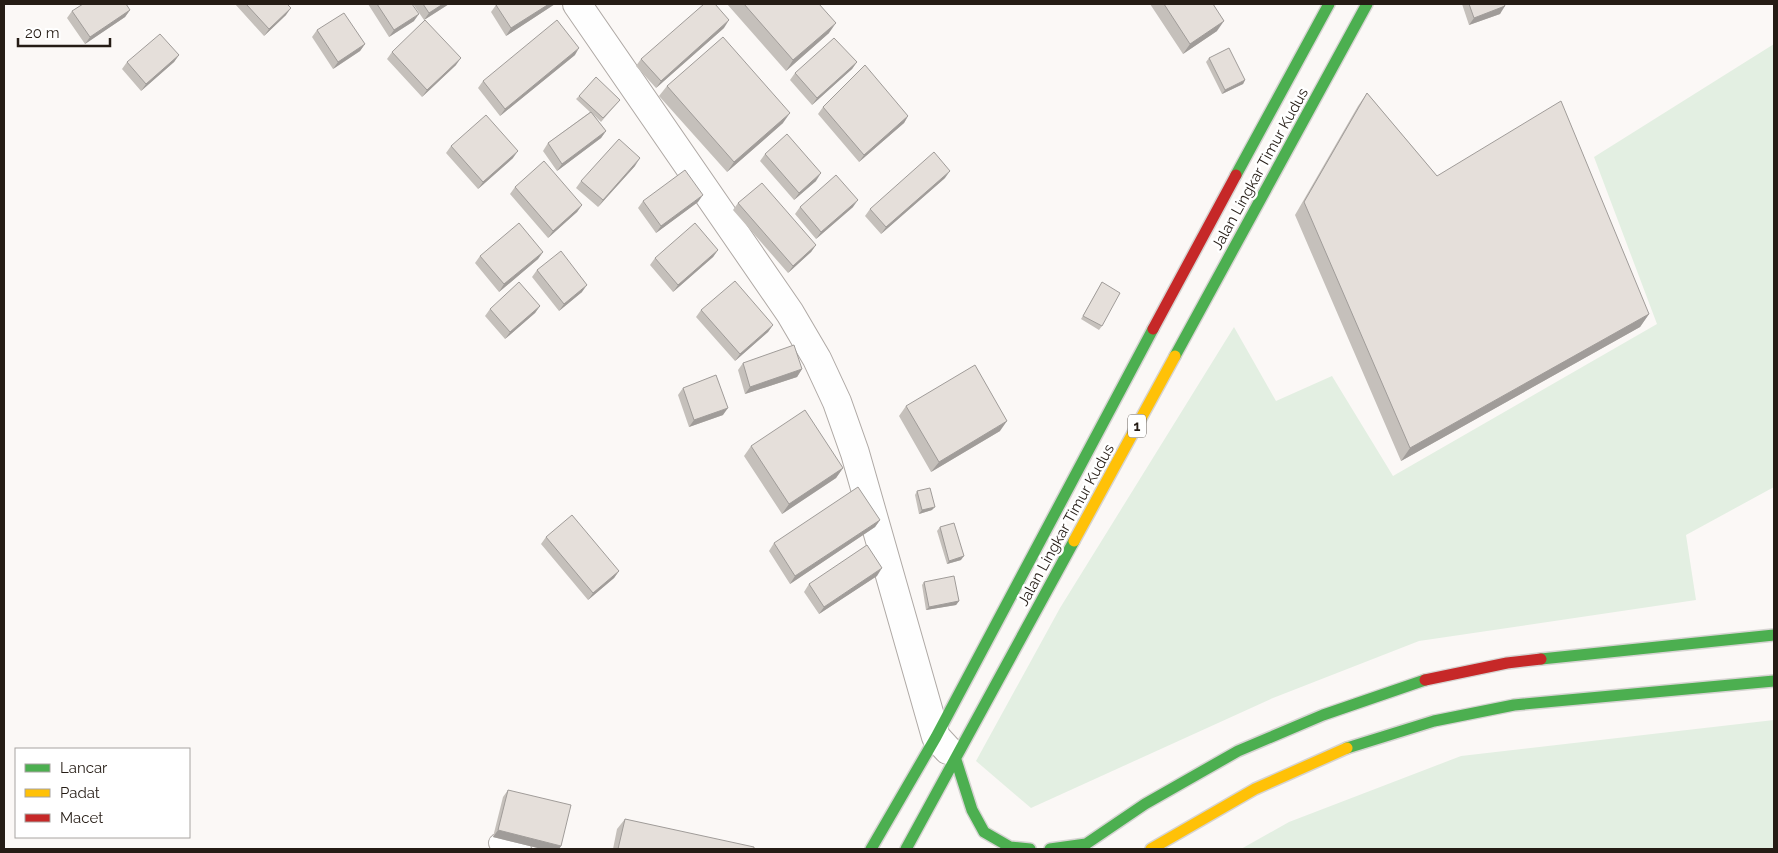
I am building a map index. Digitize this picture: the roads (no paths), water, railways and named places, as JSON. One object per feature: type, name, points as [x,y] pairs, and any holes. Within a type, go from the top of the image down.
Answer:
[{"type":"main road","name":"Jalan Lingkar Timur Kudus","points":[[870,849],[936,737],[1329,4]]},
{"type":"main road","name":"Jalan Lingkar Timur Kudus","points":[[906,849],[1367,4]]},
{"type":"main road","points":[[1050,849],[1081,847],[1144,804],[1238,751],[1323,715],[1422,680],[1507,663],[1774,635]]},
{"type":"main road","points":[[1151,849],[1263,786],[1346,748],[1434,721],[1514,705],[1774,680]]},
{"type":"main road","points":[[956,760],[972,810],[984,832],[1010,847],[1030,849]]},
{"type":"street","points":[[577,4],[790,313],[817,359],[837,402],[856,453],[936,737],[956,760]]},
{"type":"lane","points":[[498,843],[522,849]]}]
